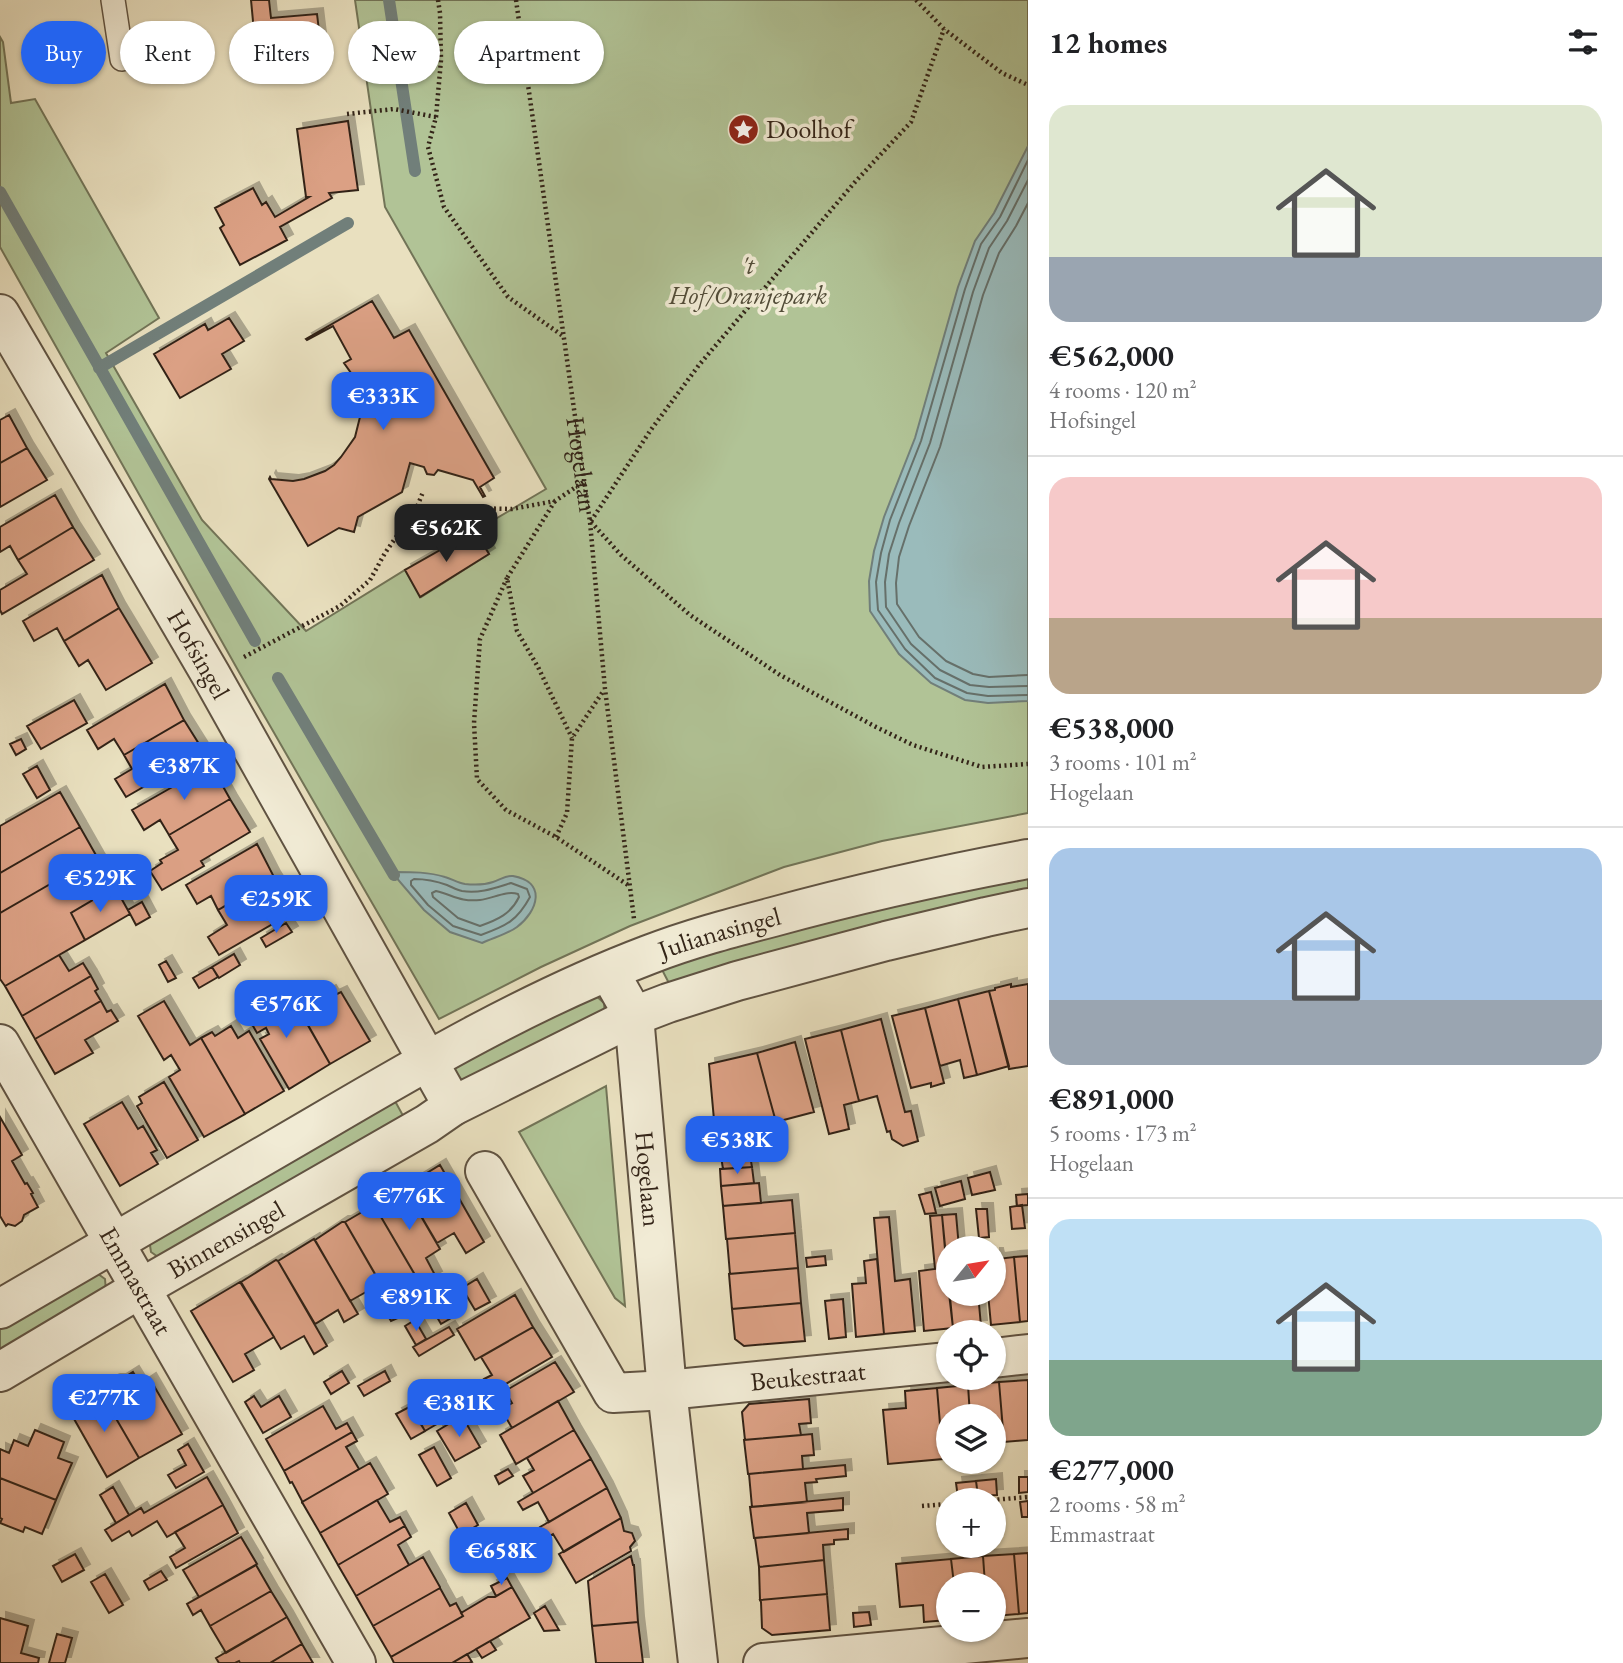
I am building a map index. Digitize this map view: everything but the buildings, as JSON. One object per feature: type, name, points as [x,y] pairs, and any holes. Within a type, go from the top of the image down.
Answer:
[{"type":"street","name":"Hofsingel","points":[[0,314],[211,675],[453,1106]]},
{"type":"street","name":"Julianasingel","points":[[428,1061],[538,1003],[646,956],[697,938],[878,889],[1028,859]]},
{"type":"street","name":"Julianasingel","points":[[453,1106],[634,1016],[668,1003],[737,981],[886,941],[1028,908]]},
{"type":"street","name":"Hogelaan","points":[[609,972],[634,1016],[667,1390],[698,1663]]},
{"type":"street","name":"Emmastraat","points":[[0,1044],[356,1663]]},
{"type":"street","name":"Binnensingel","points":[[0,1308],[428,1061]]},
{"type":"street","name":"Binnensingel","points":[[0,1372],[427,1124],[453,1106]]},
{"type":"street","points":[[485,1171],[613,1393],[667,1390]]},
{"type":"street","points":[[1006,1357],[1028,1354]]},
{"type":"street","name":"Beukestraat","points":[[667,1390],[936,1363]]},
{"type":"street","points":[[763,1663],[1028,1638]]},
{"type":"lane","points":[[113,0],[120,46]]},
{"type":"path","points":[[438,0],[441,60],[436,117],[428,146],[444,207],[508,297],[564,337]]},
{"type":"path","name":"Hogelaan","points":[[516,0],[585,481],[604,689],[635,930]]},
{"type":"path","points":[[916,0],[944,29],[1002,74],[1028,85]]},
{"type":"path","points":[[944,29],[911,122],[699,365],[650,431],[590,522],[621,555],[690,615],[780,675],[913,745],[982,767],[1028,764]]},
{"type":"path","points":[[347,114],[394,109],[436,117]]},
{"type":"path","points":[[417,507],[512,509],[555,501],[585,481]]},
{"type":"path","points":[[211,675],[340,606],[370,580],[384,553],[417,507],[423,492]]},
{"type":"path","points":[[555,501],[507,578],[480,639],[474,723],[477,779],[506,810],[556,837],[629,886]]},
{"type":"path","points":[[507,578],[517,631],[538,667],[572,738]]},
{"type":"path","points":[[556,837],[567,813],[572,738],[604,689]]},
{"type":"path","points":[[1006,1499],[1028,1497]]},
{"type":"path","points":[[922,1506],[936,1505]]},
{"type":"green space","name":"'t Hof/Oranjepark","points":[[355,0],[1028,0],[1028,813],[882,841],[784,867],[630,926],[439,1019],[239,672],[0,247],[0,37],[3,42],[11,103],[35,99],[159,318],[106,353],[202,520],[306,631],[405,570],[421,597],[489,554],[475,531],[546,489],[385,207],[367,84],[440,84],[440,21],[358,21]]},
{"type":"green space","points":[[1028,869],[1028,897],[672,989],[658,962]]},
{"type":"green space","points":[[593,993],[604,1003],[605,1016],[463,1081],[455,1073],[453,1065]]},
{"type":"green space","points":[[606,1086],[625,1306],[615,1298],[519,1132]]},
{"type":"green space","points":[[390,1092],[406,1121],[161,1259],[151,1252],[149,1239]]},
{"type":"green space","points":[[94,1271],[105,1279],[106,1291],[0,1360],[0,1320]]},
{"type":"water","points":[[1028,146],[1028,701],[988,703],[965,700],[931,683],[899,654],[870,611],[869,581],[884,517],[915,438],[958,287],[975,241],[994,213]]},
{"type":"water","points":[[396,872],[433,874],[472,885],[513,876],[531,884],[536,898],[530,913],[517,927],[482,943],[450,932],[424,910],[394,875]]},
{"type":"waterway","points":[[389,0],[415,171]]},
{"type":"waterway","points":[[0,192],[255,641]]},
{"type":"waterway","points":[[99,368],[348,223]]},
{"type":"waterway","points":[[278,678],[394,875]]},
{"type":"place","name":"Doolhof","points":[[743,129]]}]
